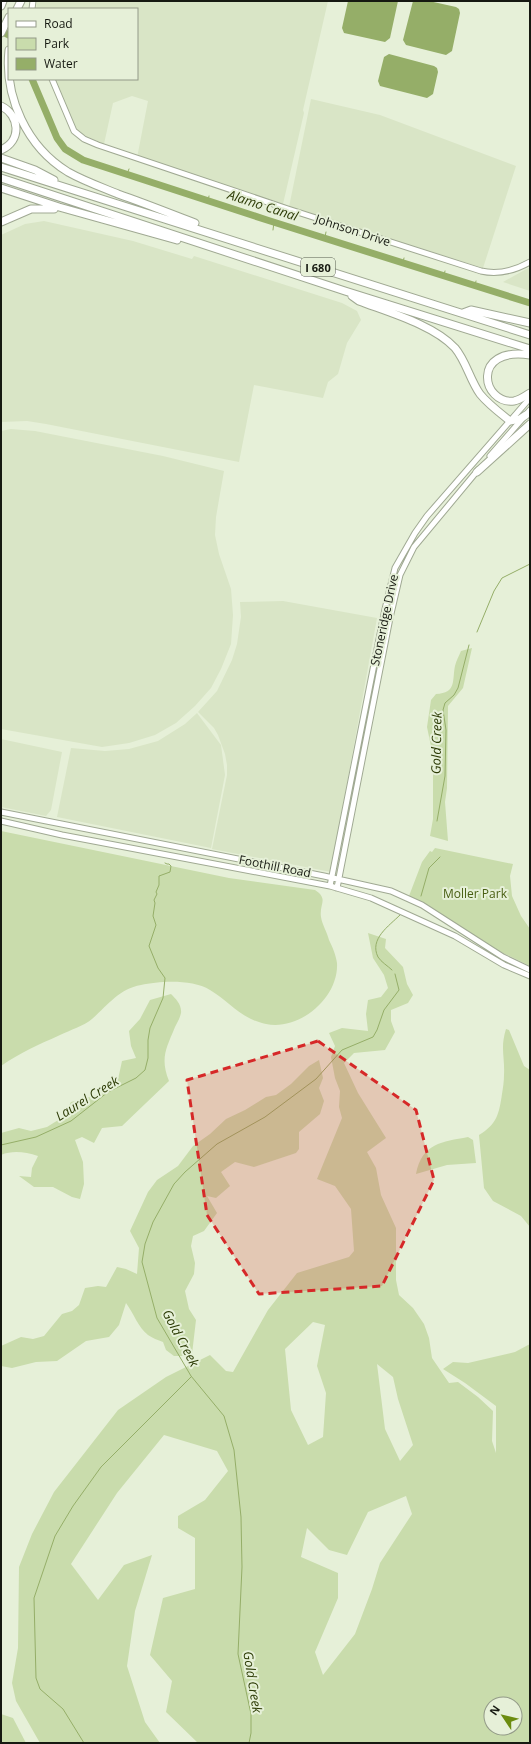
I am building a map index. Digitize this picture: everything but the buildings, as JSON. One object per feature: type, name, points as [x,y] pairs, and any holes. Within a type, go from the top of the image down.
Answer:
[{"type":"highway","points":[[1,6],[3,1]]},
{"type":"highway","points":[[1,33],[8,19]]},
{"type":"highway","points":[[1,40],[8,27]]},
{"type":"highway","points":[[10,80],[12,94],[19,115],[31,136],[44,152],[67,171],[84,180],[211,230],[214,234]]},
{"type":"highway","points":[[1,106],[6,108],[14,117],[16,130],[11,144],[1,150]]},
{"type":"highway","points":[[1,158],[35,170],[59,182],[62,186]]},
{"type":"highway","name":"I 680","points":[[1,167],[530,335]]},
{"type":"highway","name":"I 680","points":[[1,178],[345,291],[530,349]]},
{"type":"highway","points":[[1,188],[93,217],[180,241],[186,238]]},
{"type":"highway","points":[[1,222],[24,211],[39,208],[59,209],[93,217]]},
{"type":"highway","points":[[345,291],[359,301],[424,327],[443,337],[456,350],[481,395],[510,421],[520,419],[528,412]]},
{"type":"highway","points":[[463,313],[471,310],[530,323]]},
{"type":"highway","points":[[530,355],[510,354],[499,357],[490,366],[487,378],[491,390],[498,398],[503,400],[515,401],[530,393]]},
{"type":"highway","points":[[477,472],[530,424]]},
{"type":"main road","name":"Johnson Drive","points":[[52,80],[74,131],[84,139],[97,145],[284,208],[481,271],[503,272],[517,269],[530,262]]},
{"type":"main road","name":"Stoneridge Drive","points":[[330,886],[383,617],[395,568],[427,516],[530,398]]},
{"type":"main road","name":"Stoneridge Drive","points":[[337,888],[389,623],[400,575],[408,557],[421,537],[528,412]]},
{"type":"main road","name":"Foothill Road","points":[[1,812],[332,877],[391,891],[422,905],[502,957],[530,970]]},
{"type":"main road","name":"Foothill Road","points":[[1,821],[62,835],[337,888],[371,898],[410,915],[463,940],[504,965],[530,976]]},
{"type":"highlighted area","points":[[318,1041],[416,1110],[434,1180],[382,1286],[259,1294],[207,1215],[187,1080]]},
{"type":"shaded area","points":[[37,1],[328,1],[283,204],[137,158],[148,101],[132,96],[113,103],[104,144],[80,133],[74,128],[55,80],[138,80],[138,8],[36,8]]},
{"type":"shaded area","points":[[311,99],[380,115],[516,166],[483,268],[289,207]]},
{"type":"shaded area","points":[[44,221],[133,241],[192,259],[194,256],[342,303],[357,311],[361,320],[347,343],[338,374],[328,382],[323,398],[254,385],[239,462],[46,424],[27,421],[1,422],[1,235],[25,224]]},
{"type":"shaded area","points":[[530,267],[530,291],[503,282]]},
{"type":"shaded area","points":[[11,429],[35,431],[163,456],[224,471],[216,517],[215,535],[219,554],[231,589],[233,615],[231,644],[221,669],[211,688],[195,706],[176,723],[155,735],[129,743],[102,747],[1,729],[1,431]]},
{"type":"shaded area","points":[[283,601],[377,618],[331,872],[212,849],[227,775],[227,765],[225,754],[218,735],[214,728],[198,712],[217,691],[232,660],[237,644],[241,617],[240,602]]},
{"type":"shaded area","points":[[197,713],[221,745],[225,775],[211,848],[57,817],[71,748],[105,751],[129,749],[158,741],[185,724]]},
{"type":"shaded area","points":[[1,739],[62,752],[51,810],[46,816],[1,807]]},
{"type":"green space","points":[[472,648],[463,688],[448,706],[447,788],[445,802],[448,841],[430,836],[433,819],[433,756],[427,727],[431,700],[436,694],[443,693],[450,688],[453,681],[455,664],[461,651]]},
{"type":"green space","points":[[1,831],[229,878],[315,890],[322,896],[323,899],[321,912],[322,920],[337,963],[336,976],[331,988],[324,1000],[315,1009],[303,1017],[279,1025],[257,1022],[236,1010],[203,986],[176,982],[141,985],[126,990],[120,994],[85,1024],[30,1049],[1,1066]]},
{"type":"green space","name":"Moller Park","points":[[435,848],[513,864],[510,876],[512,896],[521,916],[530,929],[530,966],[499,951],[422,902],[409,896],[422,862],[430,851],[432,852]]},
{"type":"green space","points":[[368,933],[386,939],[385,948],[403,967],[407,984],[413,995],[408,1003],[391,1010],[391,1021],[395,1032],[385,1050],[354,1053],[344,1063],[358,1093],[386,1138],[367,1152],[376,1168],[381,1195],[396,1228],[396,1280],[399,1295],[413,1308],[424,1324],[429,1338],[432,1358],[449,1383],[458,1382],[478,1397],[493,1411],[492,1441],[496,1453],[496,1406],[443,1369],[453,1362],[468,1363],[515,1352],[530,1344],[530,1743],[198,1743],[166,1712],[172,1681],[150,1655],[163,1598],[195,1589],[195,1538],[178,1528],[178,1516],[205,1500],[228,1471],[217,1451],[164,1435],[117,1493],[71,1564],[98,1600],[124,1565],[152,1555],[135,1611],[127,1666],[145,1722],[160,1743],[40,1743],[16,1701],[12,1683],[18,1648],[19,1567],[32,1534],[54,1492],[118,1410],[166,1377],[210,1355],[226,1371],[233,1372],[268,1310],[297,1273],[349,1257],[354,1251],[351,1209],[335,1186],[317,1179],[342,1118],[339,1107],[340,1091],[335,1078],[331,1057],[335,1046],[329,1033],[342,1028],[368,1031],[366,1014],[368,1000],[381,997],[388,988],[384,975],[373,958]],"holes":[[[313,1322],[325,1325],[317,1366],[326,1393],[323,1437],[308,1445],[291,1410],[285,1349]],[[377,1364],[393,1377],[398,1399],[413,1445],[400,1461],[385,1429]],[[406,1496],[412,1514],[380,1563],[355,1634],[323,1675],[315,1652],[338,1598],[338,1573],[301,1557],[307,1528],[329,1550],[347,1555],[368,1512]]]},
{"type":"green space","points":[[171,994],[180,1005],[181,1013],[165,1054],[166,1073],[169,1081],[122,1126],[102,1128],[94,1143],[82,1137],[75,1140],[83,1162],[84,1184],[80,1199],[72,1197],[53,1187],[34,1187],[19,1176],[31,1177],[32,1168],[38,1156],[19,1152],[10,1152],[1,1155],[1,1133],[19,1128],[31,1131],[47,1127],[63,1117],[71,1102],[96,1095],[117,1084],[122,1061],[136,1058],[131,1046],[129,1031],[140,1019],[150,1000]]},
{"type":"green space","points":[[506,1029],[509,1030],[524,1066],[530,1070],[530,1227],[521,1216],[493,1201],[484,1188],[479,1135],[490,1127],[496,1118],[500,1107],[504,1080],[503,1047]]},
{"type":"green space","points":[[319,1060],[323,1078],[319,1088],[324,1101],[320,1114],[299,1132],[299,1149],[296,1153],[254,1167],[235,1162],[221,1172],[230,1186],[216,1198],[207,1196],[217,1213],[204,1231],[193,1236],[191,1246],[195,1263],[194,1274],[185,1291],[189,1309],[196,1320],[192,1354],[187,1356],[174,1356],[166,1350],[163,1342],[151,1337],[145,1332],[126,1303],[119,1325],[109,1337],[86,1341],[57,1361],[36,1362],[12,1368],[1,1366],[1,1346],[21,1337],[33,1339],[44,1336],[62,1314],[72,1311],[79,1305],[85,1288],[98,1286],[106,1287],[117,1267],[137,1274],[139,1248],[130,1231],[148,1192],[157,1180],[178,1166],[193,1146],[210,1134],[226,1119],[245,1110],[266,1097],[276,1095],[291,1084],[309,1066]]},
{"type":"green space","points":[[468,1137],[473,1140],[476,1163],[447,1165],[416,1174],[423,1156],[428,1150],[442,1143]]},
{"type":"green space","points":[[1,1714],[13,1718],[26,1743],[1,1743]]},
{"type":"water","points":[[348,1],[398,1],[390,38],[385,42],[344,33],[342,28]]},
{"type":"water","points":[[413,1],[429,1],[459,9],[460,13],[452,51],[446,55],[406,45],[403,40]]},
{"type":"water","points":[[389,54],[437,68],[438,72],[433,94],[427,98],[380,86],[378,81],[384,57]]},
{"type":"waterway","name":"Alamo Canal","points":[[1,31],[8,34]]},
{"type":"waterway","name":"Alamo Canal","points":[[32,80],[57,138],[65,149],[83,160],[530,303]]},
{"type":"waterway","name":"Alamo Canal","points":[[127,174],[129,169]]},
{"type":"waterway","name":"Alamo Canal","points":[[208,201],[209,196]]},
{"type":"waterway","name":"Laurel Creek","points":[[273,230],[274,222]]},
{"type":"waterway","name":"Alamo Canal","points":[[325,237],[326,232]]},
{"type":"waterway","name":"Alamo Canal","points":[[403,262],[404,258]]},
{"type":"waterway","name":"Alamo Canal","points":[[444,275],[445,271]]},
{"type":"waterway","name":"Alamo Canal","points":[[475,285],[476,281]]},
{"type":"waterway","name":"Gold Creek","points":[[477,632],[494,591],[502,578],[530,564]]},
{"type":"waterway","name":"Gold Creek","points":[[437,821],[445,776],[446,730],[443,710],[445,703],[454,695],[458,688],[469,645]]},
{"type":"waterway","name":"Gold Creek","points":[[421,896],[429,868],[440,857]]},
{"type":"waterway","name":"Laurel Creek","points":[[1,1145],[36,1137],[71,1121],[108,1092],[136,1078],[145,1070],[148,1058],[150,1028],[163,998],[165,978],[158,968],[149,946],[156,925],[153,916],[154,900],[159,885],[159,876],[170,872],[171,866],[165,863]]},
{"type":"waterway","name":"Gold Creek","points":[[392,970],[378,957],[376,944],[386,928],[400,915]]},
{"type":"waterway","name":"Gold Creek","points":[[249,1743],[251,1733],[251,1714],[238,1654],[242,1567],[241,1517],[234,1450],[224,1416],[191,1376],[157,1318],[142,1262],[145,1244],[153,1222],[174,1184],[185,1172],[217,1144],[265,1117],[316,1079],[342,1050],[373,1037],[384,1010],[399,990],[395,974]]},
{"type":"waterway","points":[[84,1743],[63,1709],[40,1689],[36,1678],[34,1598],[55,1536],[73,1506],[101,1467],[191,1377]]}]
